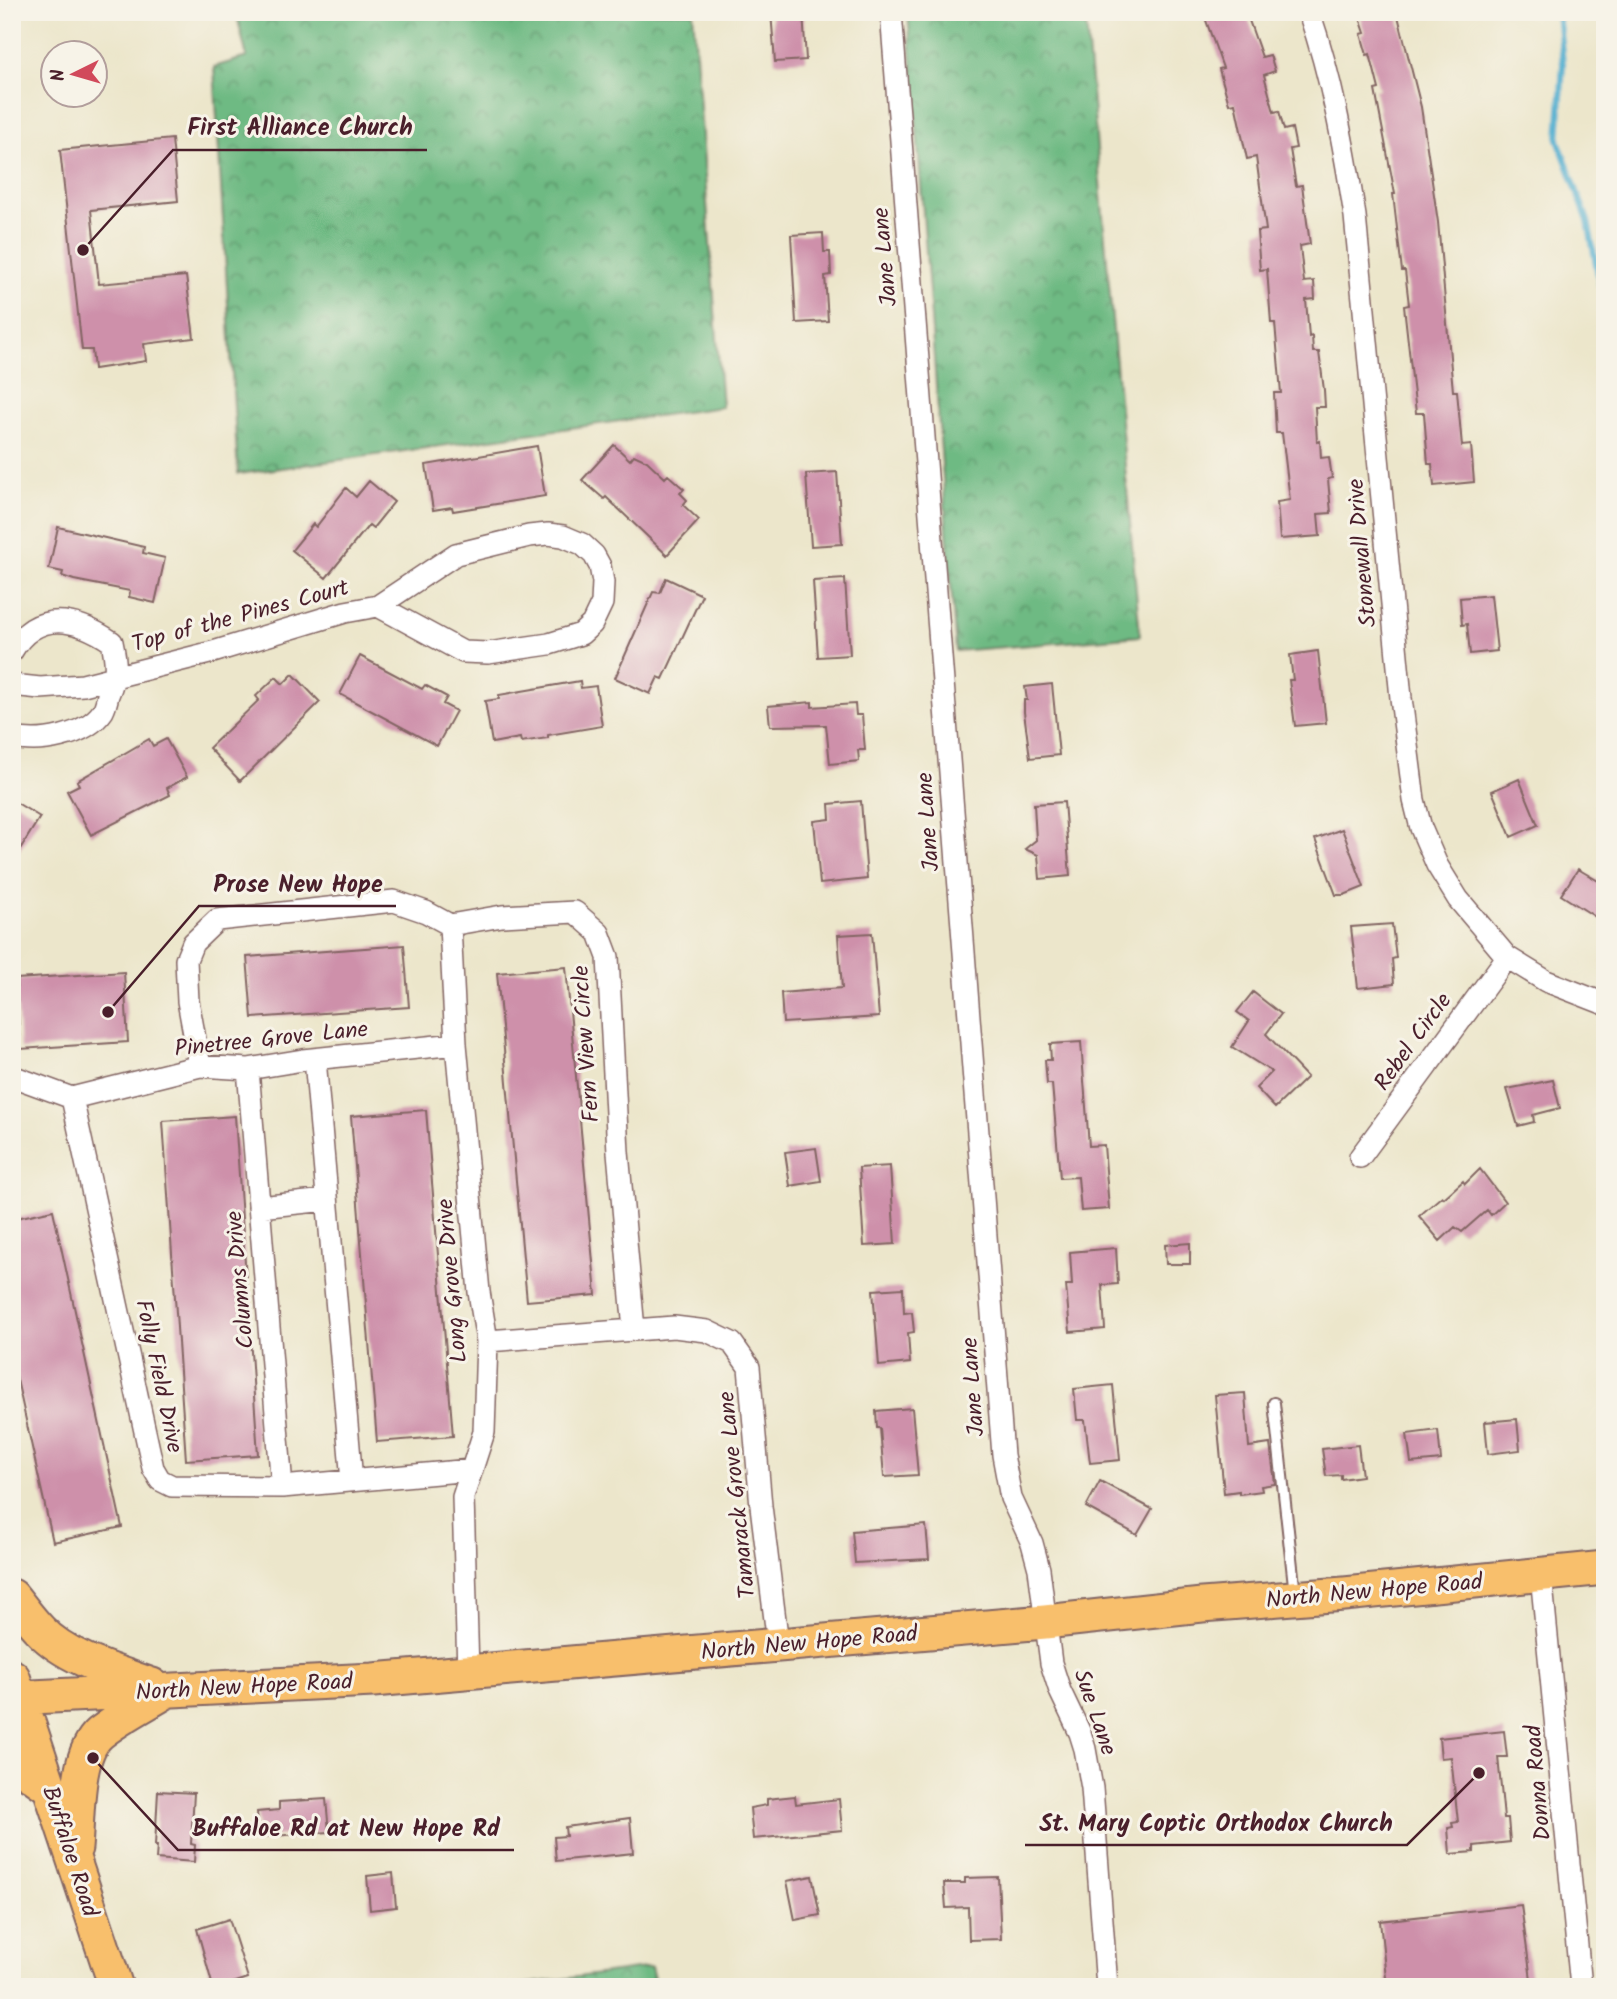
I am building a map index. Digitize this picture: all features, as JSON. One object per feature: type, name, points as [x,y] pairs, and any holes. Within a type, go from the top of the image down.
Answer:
[{"type":"main road","name":"North New Hope Road","points":[[15,1690],[167,1690],[349,1681],[1045,1622],[1605,1568]]},
{"type":"main road","points":[[12,1596],[40,1631],[55,1643],[99,1667],[167,1690]]},
{"type":"main road","name":"Buffaloe Road","points":[[15,1690],[116,1987]]},
{"type":"main road","points":[[74,1860],[82,1766],[90,1746],[99,1734],[167,1690]]},
{"type":"main road","points":[[12,1761],[49,1787]]},
{"type":"street","name":"Jane Lane","points":[[891,12],[1003,1455],[1011,1498],[1032,1543],[1040,1569],[1045,1622]]},
{"type":"street","name":"Stonewall Drive","points":[[1310,12],[1344,141],[1354,216],[1401,698],[1414,800],[1421,828],[1437,864],[1458,899],[1507,957],[1546,981],[1605,1004]]},
{"type":"street","name":"Top of the Pines Court","points":[[12,685],[40,688],[83,685],[213,652],[345,612],[378,606],[456,554],[539,535],[563,536],[582,544],[594,555],[600,566],[603,582],[602,603],[592,624],[581,634],[549,644],[488,653],[463,652],[378,606]]},
{"type":"street","name":"Top of the Pines Court","points":[[12,651],[21,637],[32,628],[52,620],[94,630],[112,642],[116,676],[103,712],[70,734],[32,741],[12,737]]},
{"type":"street","points":[[200,1066],[188,1001],[186,960],[193,943],[217,920],[394,901],[426,912],[450,925]]},
{"type":"street","name":"Fern View Circle","points":[[450,925],[502,916],[575,912],[599,933],[608,957],[618,1152],[634,1330]]},
{"type":"street","name":"Long Grove Drive","points":[[450,925],[456,1044],[479,1292],[487,1341],[484,1432],[463,1497],[468,1671]]},
{"type":"street","name":"Rebel Circle","points":[[1360,1157],[1507,957]]},
{"type":"street","name":"Pinetree Grove Lane","points":[[72,1098],[200,1066],[248,1069],[456,1044]]},
{"type":"street","points":[[315,1059],[352,1481]]},
{"type":"street","name":"Columns Drive","points":[[248,1069],[282,1487]]},
{"type":"street","points":[[12,1076],[72,1098]]},
{"type":"street","name":"Folly Field Drive","points":[[72,1098],[153,1468],[160,1480],[172,1486],[282,1487],[471,1470]]},
{"type":"street","points":[[259,1207],[327,1200]]},
{"type":"street","name":"Tamarack Grove Lane","points":[[487,1341],[674,1327],[707,1331],[732,1343],[749,1367],[761,1506],[778,1644]]},
{"type":"street","name":"Donna Road","points":[[1541,1574],[1581,1987]]},
{"type":"street","name":"Sue Lane","points":[[1045,1622],[1051,1663],[1060,1691],[1080,1733],[1091,1788],[1107,1987]]},
{"type":"lane","points":[[1275,1403],[1295,1597]]},
{"type":"green space","points":[[236,12],[693,12],[722,407],[238,474],[214,67],[247,57]]},
{"type":"green space","points":[[908,12],[1085,12],[1140,636],[956,651]]},
{"type":"green space","points":[[651,1967],[656,1987],[511,1986]]},
{"type":"building","points":[[771,12],[803,12],[806,60],[775,62]]},
{"type":"building","points":[[1203,12],[1246,12],[1262,57],[1270,55],[1275,71],[1264,75],[1274,112],[1279,111],[1284,130],[1292,128],[1296,148],[1290,149],[1296,186],[1302,185],[1310,244],[1300,246],[1304,282],[1314,281],[1315,299],[1306,300],[1309,337],[1312,336],[1313,352],[1319,352],[1324,390],[1325,407],[1315,407],[1317,442],[1320,441],[1321,458],[1329,457],[1332,478],[1328,479],[1331,513],[1318,514],[1320,536],[1280,539],[1277,502],[1290,500],[1282,433],[1276,433],[1274,393],[1281,393],[1267,269],[1260,270],[1257,231],[1266,230],[1256,157],[1247,159],[1235,103],[1229,104],[1219,69],[1223,68]]},
{"type":"building","points":[[1381,12],[1397,12],[1421,107],[1438,222],[1453,391],[1457,391],[1462,446],[1471,445],[1474,482],[1434,486],[1432,464],[1428,464],[1424,413],[1416,413],[1404,306],[1409,305],[1405,271],[1402,271],[1395,194],[1375,90],[1379,89],[1370,54],[1367,55],[1361,34],[1365,33],[1360,18]]},
{"type":"building","points":[[172,139],[178,201],[91,210],[99,284],[186,276],[194,338],[144,344],[146,361],[94,369],[92,350],[82,350],[60,150]]},
{"type":"building","points":[[823,233],[824,252],[830,252],[831,275],[825,276],[828,321],[796,323],[791,235]]},
{"type":"building","points":[[614,445],[630,460],[634,455],[647,461],[665,478],[668,475],[684,489],[680,493],[687,500],[683,505],[699,520],[667,555],[606,497],[604,499],[582,480]]},
{"type":"building","points":[[537,446],[545,496],[453,511],[452,507],[433,510],[426,465]]},
{"type":"building","points":[[837,472],[842,544],[811,546],[806,474]]},
{"type":"building","points":[[369,481],[394,502],[373,528],[369,525],[326,578],[292,550],[313,524],[316,527],[346,488],[356,497]]},
{"type":"building","points":[[58,527],[144,547],[143,553],[165,558],[155,603],[129,597],[130,591],[74,580],[62,576],[63,572],[49,569]]},
{"type":"building","points":[[666,578],[702,595],[663,679],[658,677],[650,694],[615,678],[653,592],[660,593]]},
{"type":"building","points":[[845,579],[850,655],[818,657],[813,581]]},
{"type":"building","points":[[1491,595],[1497,651],[1470,654],[1467,624],[1462,625],[1460,598]]},
{"type":"building","points":[[1318,651],[1326,723],[1295,726],[1289,680],[1293,680],[1290,655]]},
{"type":"building","points":[[360,656],[422,689],[425,685],[447,697],[443,704],[456,711],[437,746],[340,694]]},
{"type":"building","points":[[293,674],[320,702],[240,781],[209,748],[259,700],[256,696],[276,677],[283,684]]},
{"type":"building","points":[[580,681],[581,688],[596,686],[602,726],[548,735],[548,738],[521,742],[520,738],[492,743],[485,701],[499,699],[499,695]]},
{"type":"building","points":[[1052,684],[1059,755],[1030,758],[1024,712],[1024,700],[1027,700],[1025,687]]},
{"type":"building","points":[[812,702],[812,707],[855,704],[856,715],[862,715],[865,750],[858,750],[859,761],[830,764],[826,725],[770,726],[768,706]]},
{"type":"building","points":[[149,739],[153,746],[166,739],[187,777],[167,788],[170,795],[91,835],[67,791],[79,785],[77,781]]},
{"type":"building","points":[[1519,779],[1538,825],[1511,837],[1492,791]]},
{"type":"building","points":[[12,800],[40,817],[12,862]]},
{"type":"building","points":[[861,801],[867,879],[820,884],[814,821],[830,819],[829,804]]},
{"type":"building","points":[[1064,802],[1070,876],[1040,879],[1038,855],[1025,849],[1036,840],[1034,804]]},
{"type":"building","points":[[1342,829],[1364,887],[1344,895],[1336,895],[1315,839]]},
{"type":"building","points":[[1578,869],[1605,885],[1605,923],[1561,895]]},
{"type":"building","points":[[1392,924],[1396,958],[1392,959],[1394,984],[1358,988],[1351,927]]},
{"type":"building","points":[[872,933],[879,1017],[783,1023],[781,993],[842,988],[838,935]]},
{"type":"building","points":[[404,945],[409,1007],[252,1018],[247,957]]},
{"type":"building","points":[[566,967],[596,1295],[527,1301],[497,973]]},
{"type":"building","points":[[124,972],[128,1042],[20,1049],[16,979]]},
{"type":"building","points":[[1253,992],[1281,1014],[1266,1034],[1307,1077],[1275,1108],[1256,1088],[1272,1072],[1232,1047],[1249,1021],[1237,1012]]},
{"type":"building","points":[[1081,1042],[1089,1146],[1104,1145],[1109,1209],[1081,1211],[1078,1177],[1060,1178],[1052,1084],[1047,1084],[1045,1060],[1051,1060],[1050,1044]]},
{"type":"building","points":[[1553,1080],[1560,1108],[1533,1115],[1534,1122],[1518,1126],[1507,1089]]},
{"type":"building","points":[[426,1110],[453,1436],[377,1442],[351,1116]]},
{"type":"building","points":[[235,1116],[258,1455],[186,1460],[163,1121]]},
{"type":"building","points":[[816,1148],[821,1181],[790,1186],[785,1152]]},
{"type":"building","points":[[890,1166],[895,1244],[864,1246],[859,1168]]},
{"type":"building","points":[[1480,1169],[1505,1202],[1491,1215],[1487,1210],[1462,1232],[1455,1227],[1440,1241],[1419,1216],[1463,1181],[1465,1184]]},
{"type":"building","points":[[53,1210],[122,1527],[53,1542],[12,1357],[12,1219]]},
{"type":"building","points":[[1190,1243],[1190,1264],[1166,1264],[1165,1245]]},
{"type":"building","points":[[1116,1248],[1118,1284],[1102,1285],[1105,1329],[1070,1332],[1066,1285],[1072,1285],[1070,1252]]},
{"type":"building","points":[[903,1288],[904,1313],[912,1312],[914,1332],[908,1333],[910,1363],[879,1366],[873,1290]]},
{"type":"building","points":[[1113,1385],[1120,1460],[1090,1463],[1085,1420],[1077,1420],[1074,1389]]},
{"type":"building","points":[[1245,1393],[1249,1447],[1270,1444],[1275,1484],[1261,1486],[1262,1491],[1224,1493],[1215,1395]]},
{"type":"building","points":[[912,1408],[918,1475],[884,1477],[876,1411]]},
{"type":"building","points":[[1517,1419],[1520,1450],[1488,1454],[1485,1422]]},
{"type":"building","points":[[1438,1430],[1441,1460],[1411,1463],[1407,1434]]},
{"type":"building","points":[[1358,1445],[1362,1476],[1341,1479],[1341,1475],[1326,1476],[1322,1449]]},
{"type":"building","points":[[1100,1481],[1152,1509],[1137,1535],[1086,1507]]},
{"type":"building","points":[[926,1525],[929,1559],[855,1563],[852,1531]]},
{"type":"building","points":[[1504,1731],[1507,1757],[1498,1757],[1504,1818],[1508,1818],[1510,1842],[1474,1846],[1474,1852],[1450,1854],[1448,1828],[1453,1827],[1452,1823],[1458,1822],[1451,1757],[1441,1758],[1439,1738]]},
{"type":"building","points":[[158,1791],[194,1793],[191,1844],[195,1845],[194,1862],[156,1859]]},
{"type":"building","points":[[795,1796],[796,1804],[839,1799],[842,1830],[753,1839],[750,1808],[767,1805],[767,1799]]},
{"type":"building","points":[[326,1799],[329,1832],[259,1837],[257,1812],[279,1810],[279,1802]]},
{"type":"building","points":[[630,1818],[633,1853],[556,1861],[554,1837],[566,1836],[565,1827]]},
{"type":"building","points":[[393,1873],[396,1907],[370,1910],[367,1876]]},
{"type":"building","points":[[812,1876],[820,1915],[795,1920],[787,1881]]},
{"type":"building","points":[[998,1877],[1001,1939],[969,1940],[968,1907],[946,1908],[944,1883],[965,1883],[965,1878]]},
{"type":"building","points":[[1521,1905],[1532,1987],[1387,1987],[1380,1921]]},
{"type":"building","points":[[229,1919],[248,1978],[213,1987],[197,1929]]},
{"type":"waterway","points":[[1558,12],[1563,64],[1558,140],[1588,221],[1600,286]]},
{"type":"place","name":"First Alliance Church","points":[[83,250]]},
{"type":"place","name":"Prose New Hope","points":[[108,1012]]},
{"type":"place","name":"Buffaloe Rd at New Hope Rd","points":[[93,1758]]},
{"type":"place","name":"St. Mary Coptic Orthodox Church","points":[[1479,1773]]}]
